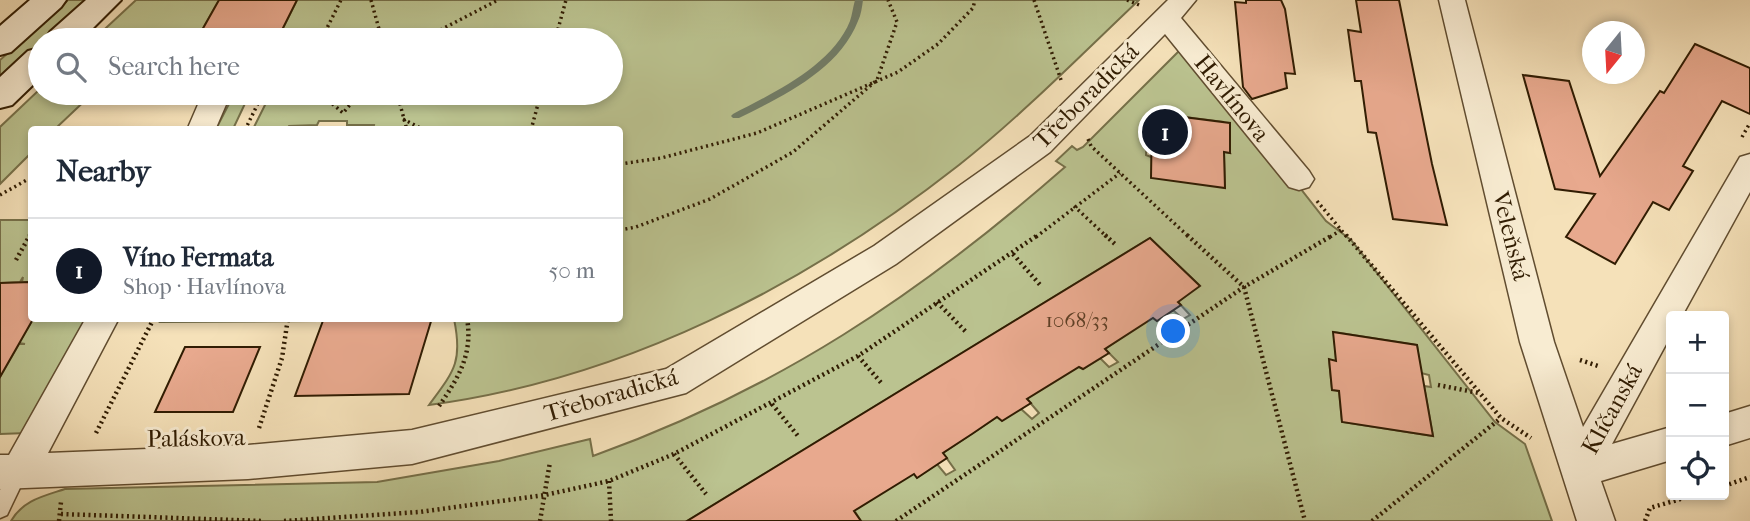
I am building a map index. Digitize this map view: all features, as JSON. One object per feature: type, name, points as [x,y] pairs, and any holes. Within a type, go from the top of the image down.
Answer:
[{"type":"main road","points":[[0,44],[50,0]]},
{"type":"main road","points":[[74,28],[105,0]]},
{"type":"main road","points":[[0,96],[28,70]]},
{"type":"street","name":"Veleňská","points":[[1452,0],[1537,342],[1578,470]]},
{"type":"street","name":"Třeboradická","points":[[9,471],[248,462],[412,447],[674,382],[885,255],[1040,144],[1174,8]]},
{"type":"street","name":"Havlínova","points":[[1174,8],[1298,179]]},
{"type":"street","points":[[203,126],[212,105]]},
{"type":"street","name":"Klíčanská","points":[[1578,470],[1744,154]]},
{"type":"street","points":[[9,471],[101,322]]},
{"type":"street","points":[[1729,428],[1750,422]]},
{"type":"street","points":[[1596,521],[1578,470],[1666,445]]},
{"type":"lane","points":[[0,509],[9,471]]},
{"type":"path","points":[[327,28],[341,0]]},
{"type":"path","points":[[371,0],[379,28]]},
{"type":"path","points":[[444,28],[498,0]]},
{"type":"path","points":[[558,28],[566,0]]},
{"type":"path","points":[[623,230],[636,228],[710,199],[793,152],[877,80],[897,22],[888,0]]},
{"type":"path","points":[[623,163],[661,158],[757,133],[898,72],[938,44],[973,8],[975,0]]},
{"type":"path","points":[[1034,0],[1072,111],[1091,146],[1244,287],[1305,521]]},
{"type":"path","points":[[247,126],[256,105]]},
{"type":"path","points":[[334,105],[343,113],[350,105]]},
{"type":"path","points":[[400,105],[406,126]]},
{"type":"path","points":[[532,126],[538,105]]},
{"type":"path","points":[[403,119],[416,126]]},
{"type":"path","points":[[1744,154],[1750,123]]},
{"type":"path","points":[[284,521],[419,512],[545,495],[609,481],[674,454],[858,356],[1013,254],[1120,173]]},
{"type":"path","points":[[0,195],[28,179]]},
{"type":"path","points":[[1298,179],[1501,418],[1578,470]]},
{"type":"path","points":[[1074,206],[1116,245]]},
{"type":"path","points":[[896,521],[1244,287],[1341,230]]},
{"type":"path","points":[[16,260],[28,239]]},
{"type":"path","points":[[1013,254],[1042,287]]},
{"type":"path","points":[[937,302],[967,333]]},
{"type":"path","points":[[106,439],[93,439],[152,322]]},
{"type":"path","points":[[248,462],[282,358],[287,322]]},
{"type":"path","points":[[412,447],[467,363],[471,338],[468,322]]},
{"type":"path","points":[[858,356],[883,385]]},
{"type":"path","points":[[1576,358],[1586,364],[1609,368]]},
{"type":"path","points":[[1438,385],[1480,394]]},
{"type":"path","points":[[772,404],[798,436]]},
{"type":"path","points":[[1372,521],[1501,418]]},
{"type":"path","points":[[674,454],[706,494]]},
{"type":"path","points":[[540,521],[550,462]]},
{"type":"path","points":[[1729,484],[1750,477]]},
{"type":"path","points":[[609,481],[611,521]]},
{"type":"path","points":[[1645,521],[1650,509],[1678,500]]},
{"type":"path","points":[[61,502],[60,518],[263,521]]},
{"type":"green space","points":[[68,0],[92,0],[61,28],[36,28]]},
{"type":"green space","points":[[136,0],[219,0],[203,28],[106,28]]},
{"type":"green space","points":[[297,0],[1139,0],[1028,106],[959,165],[839,250],[775,287],[709,321],[642,350],[572,374],[501,392],[429,405],[445,383],[457,356],[455,322],[623,322],[623,126],[374,126],[347,125],[347,121],[319,121],[317,125],[254,126],[265,105],[623,105],[623,28],[283,28]]},
{"type":"green space","points":[[28,35],[28,58],[0,83],[0,60]]},
{"type":"green space","points":[[1181,49],[1195,54],[1326,221],[1351,240],[1495,422],[1525,444],[1552,521],[861,521],[854,510],[913,473],[917,478],[937,464],[946,475],[955,470],[943,453],[997,417],[1021,409],[1032,419],[1039,413],[1026,398],[1078,366],[1083,369],[1100,358],[1109,367],[1118,362],[1105,349],[1152,317],[1157,321],[1173,310],[1183,319],[1190,315],[1178,302],[1199,285],[1150,238],[687,521],[11,521],[28,503],[65,489],[377,482],[499,461],[590,439],[593,456],[724,401],[843,335],[956,257],[1065,167],[1056,161],[1072,146],[1077,150]],"holes":[[[1153,113],[1223,122],[1224,143],[1230,153],[1224,152],[1225,187],[1146,155],[1147,133],[1153,134]],[[1334,332],[1417,345],[1421,373],[1429,375],[1431,387],[1424,386],[1433,436],[1342,422],[1339,391],[1332,389],[1329,360],[1336,361]]]},
{"type":"green space","points":[[28,100],[28,105],[80,105],[58,126],[28,126],[28,156],[0,184],[0,127]]},
{"type":"green space","points":[[228,105],[244,105],[234,126],[218,126]]},
{"type":"green space","points":[[0,220],[28,220],[28,282],[22,282],[23,277],[20,282],[0,283]]},
{"type":"green space","points":[[31,322],[90,322],[27,433],[0,434],[0,377],[19,344],[25,344],[19,343]]},
{"type":"building","points":[[219,0],[297,0],[283,28],[203,28]]},
{"type":"building","points":[[1246,0],[1281,0],[1285,9],[1295,74],[1285,73],[1287,88],[1252,99],[1243,87],[1235,2],[1246,3]]},
{"type":"building","points":[[1356,0],[1399,0],[1447,225],[1393,219],[1376,133],[1368,132],[1361,81],[1355,81],[1348,30],[1361,32]]},
{"type":"building","points":[[1695,44],[1750,68],[1750,114],[1722,101],[1683,166],[1693,171],[1669,210],[1653,202],[1615,264],[1566,237],[1595,194],[1555,189],[1523,75],[1569,81],[1600,176],[1660,91],[1664,93]]},
{"type":"building","points":[[1152,113],[1230,123],[1230,153],[1224,152],[1225,188],[1151,178]]},
{"type":"building","points":[[1150,238],[1200,286],[1178,302],[1181,305],[1157,321],[1153,318],[1105,349],[1109,353],[1083,369],[1079,367],[1027,399],[1031,403],[1002,421],[997,417],[943,453],[947,458],[917,478],[914,474],[854,511],[861,521],[687,521]]},
{"type":"building","points":[[28,282],[28,322],[31,322],[0,377],[0,283]]},
{"type":"building","points":[[323,322],[431,322],[409,394],[295,396]]},
{"type":"building","points":[[1333,332],[1417,345],[1433,436],[1342,422],[1339,391],[1332,390],[1329,359],[1336,361]]},
{"type":"building","points":[[185,347],[260,347],[233,412],[155,412]]},
{"type":"waterway","points":[[736,116],[794,84],[830,56],[844,40],[854,21],[859,0]]},
{"type":"place","name":"Víno Fermata","points":[[1165,132]]}]
